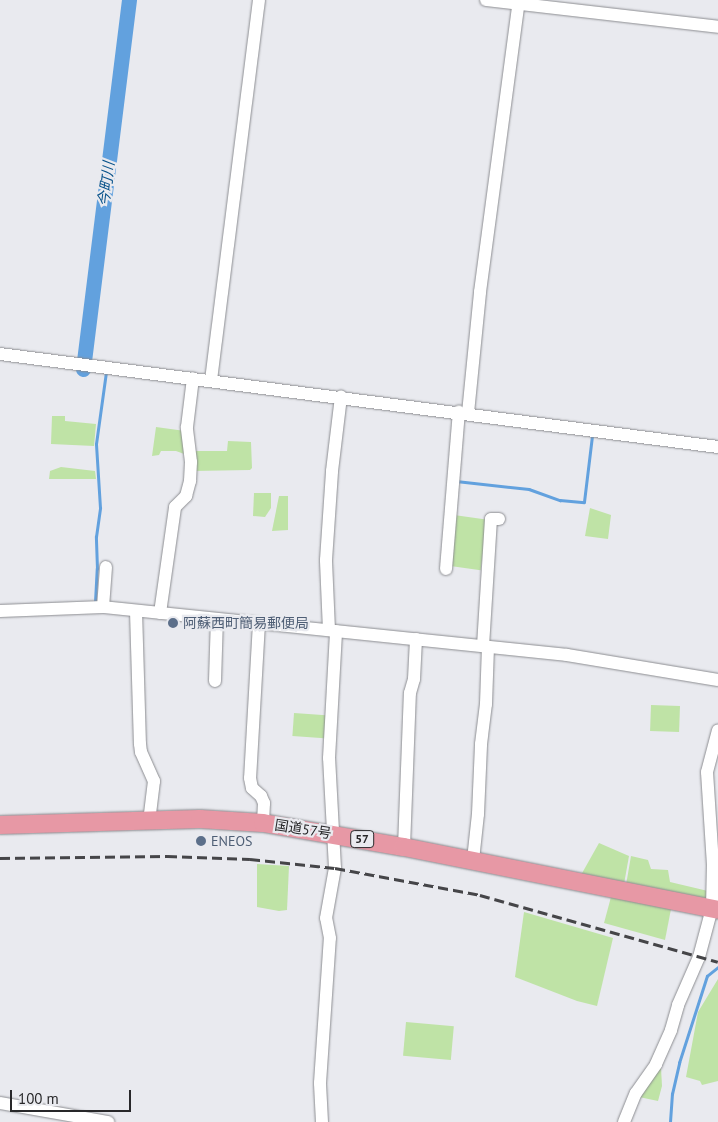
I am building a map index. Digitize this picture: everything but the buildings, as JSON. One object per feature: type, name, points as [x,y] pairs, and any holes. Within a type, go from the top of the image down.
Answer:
[{"type":"highway","name":"国道57号","points":[[0,824],[150,822],[200,819],[263,823],[473,860],[715,909]]},
{"type":"street","points":[[211,380],[259,0]]},
{"type":"street","points":[[486,0],[519,2],[718,27]]},
{"type":"street","points":[[446,569],[463,412],[519,2]]},
{"type":"street","points":[[0,358],[0,354],[211,380],[718,447]]},
{"type":"street","points":[[160,613],[175,507],[186,496],[190,482],[191,462],[187,427],[193,378]]},
{"type":"street","points":[[322,1122],[320,1083],[330,938],[326,918],[335,868],[329,758],[333,630],[326,560],[332,471],[341,397]]},
{"type":"street","points":[[473,860],[478,814],[481,744],[486,704],[486,647],[491,519],[499,519]]},
{"type":"street","points":[[103,607],[106,567]]},
{"type":"street","points":[[0,611],[103,607],[567,655],[718,680]]},
{"type":"street","points":[[136,611],[140,744],[141,752],[154,781],[150,822]]},
{"type":"street","points":[[215,681],[217,619]]},
{"type":"street","points":[[259,623],[250,785],[264,802],[263,823]]},
{"type":"street","points":[[404,847],[410,702],[414,679],[416,639]]},
{"type":"street","points":[[624,1122],[636,1093],[656,1064],[671,1030],[678,1005],[699,957],[715,909],[707,772],[718,730]]},
{"type":"street","points":[[0,1103],[108,1122]]},
{"type":"green space","points":[[52,416],[65,416],[65,421],[96,424],[94,446],[51,444]]},
{"type":"green space","points":[[156,427],[185,431],[187,455],[176,451],[161,451],[159,455],[152,456]]},
{"type":"green space","points":[[228,441],[251,442],[252,468],[250,470],[193,471],[196,451],[227,451]]},
{"type":"green space","points":[[61,467],[95,471],[96,479],[49,479],[50,471]]},
{"type":"green space","points":[[254,493],[271,493],[271,508],[265,517],[253,516]]},
{"type":"green space","points":[[279,496],[288,496],[288,530],[272,531]]},
{"type":"green space","points":[[590,508],[611,515],[608,539],[585,536]]},
{"type":"green space","points":[[454,515],[488,520],[481,570],[447,566]]},
{"type":"green space","points":[[651,705],[680,706],[679,732],[650,731]]},
{"type":"green space","points":[[294,713],[326,715],[324,738],[292,736]]},
{"type":"green space","points":[[599,843],[629,856],[624,884],[581,875]]},
{"type":"green space","points":[[631,856],[648,860],[651,869],[668,870],[670,882],[708,891],[706,902],[626,885]]},
{"type":"green space","points":[[257,864],[289,866],[287,910],[279,911],[257,907]]},
{"type":"green space","points":[[611,897],[671,909],[665,940],[604,923]]},
{"type":"green space","points":[[524,912],[613,938],[597,1006],[577,1001],[515,977]]},
{"type":"green space","points":[[718,979],[718,1081],[702,1085],[700,1081],[686,1077],[698,1012]]},
{"type":"green space","points":[[406,1022],[454,1026],[451,1060],[403,1056]]},
{"type":"green space","points":[[658,1065],[661,1068],[662,1086],[658,1101],[639,1097]]},
{"type":"waterway","name":"今町川","points":[[83,369],[129,0]]},
{"type":"waterway","points":[[95,602],[96,537],[100,508],[96,444],[106,372]]},
{"type":"waterway","points":[[456,481],[529,489],[560,500],[584,502],[592,436]]},
{"type":"waterway","points":[[670,1122],[672,1094],[679,1063],[707,976],[718,967]]},
{"type":"railway","points":[[0,858],[167,856],[250,859],[335,868],[480,895],[718,962]]},
{"type":"place","name":"阿蘇西町簡易郵便局","points":[[173,623]]},
{"type":"place","name":"ENEOS","points":[[201,841]]}]
